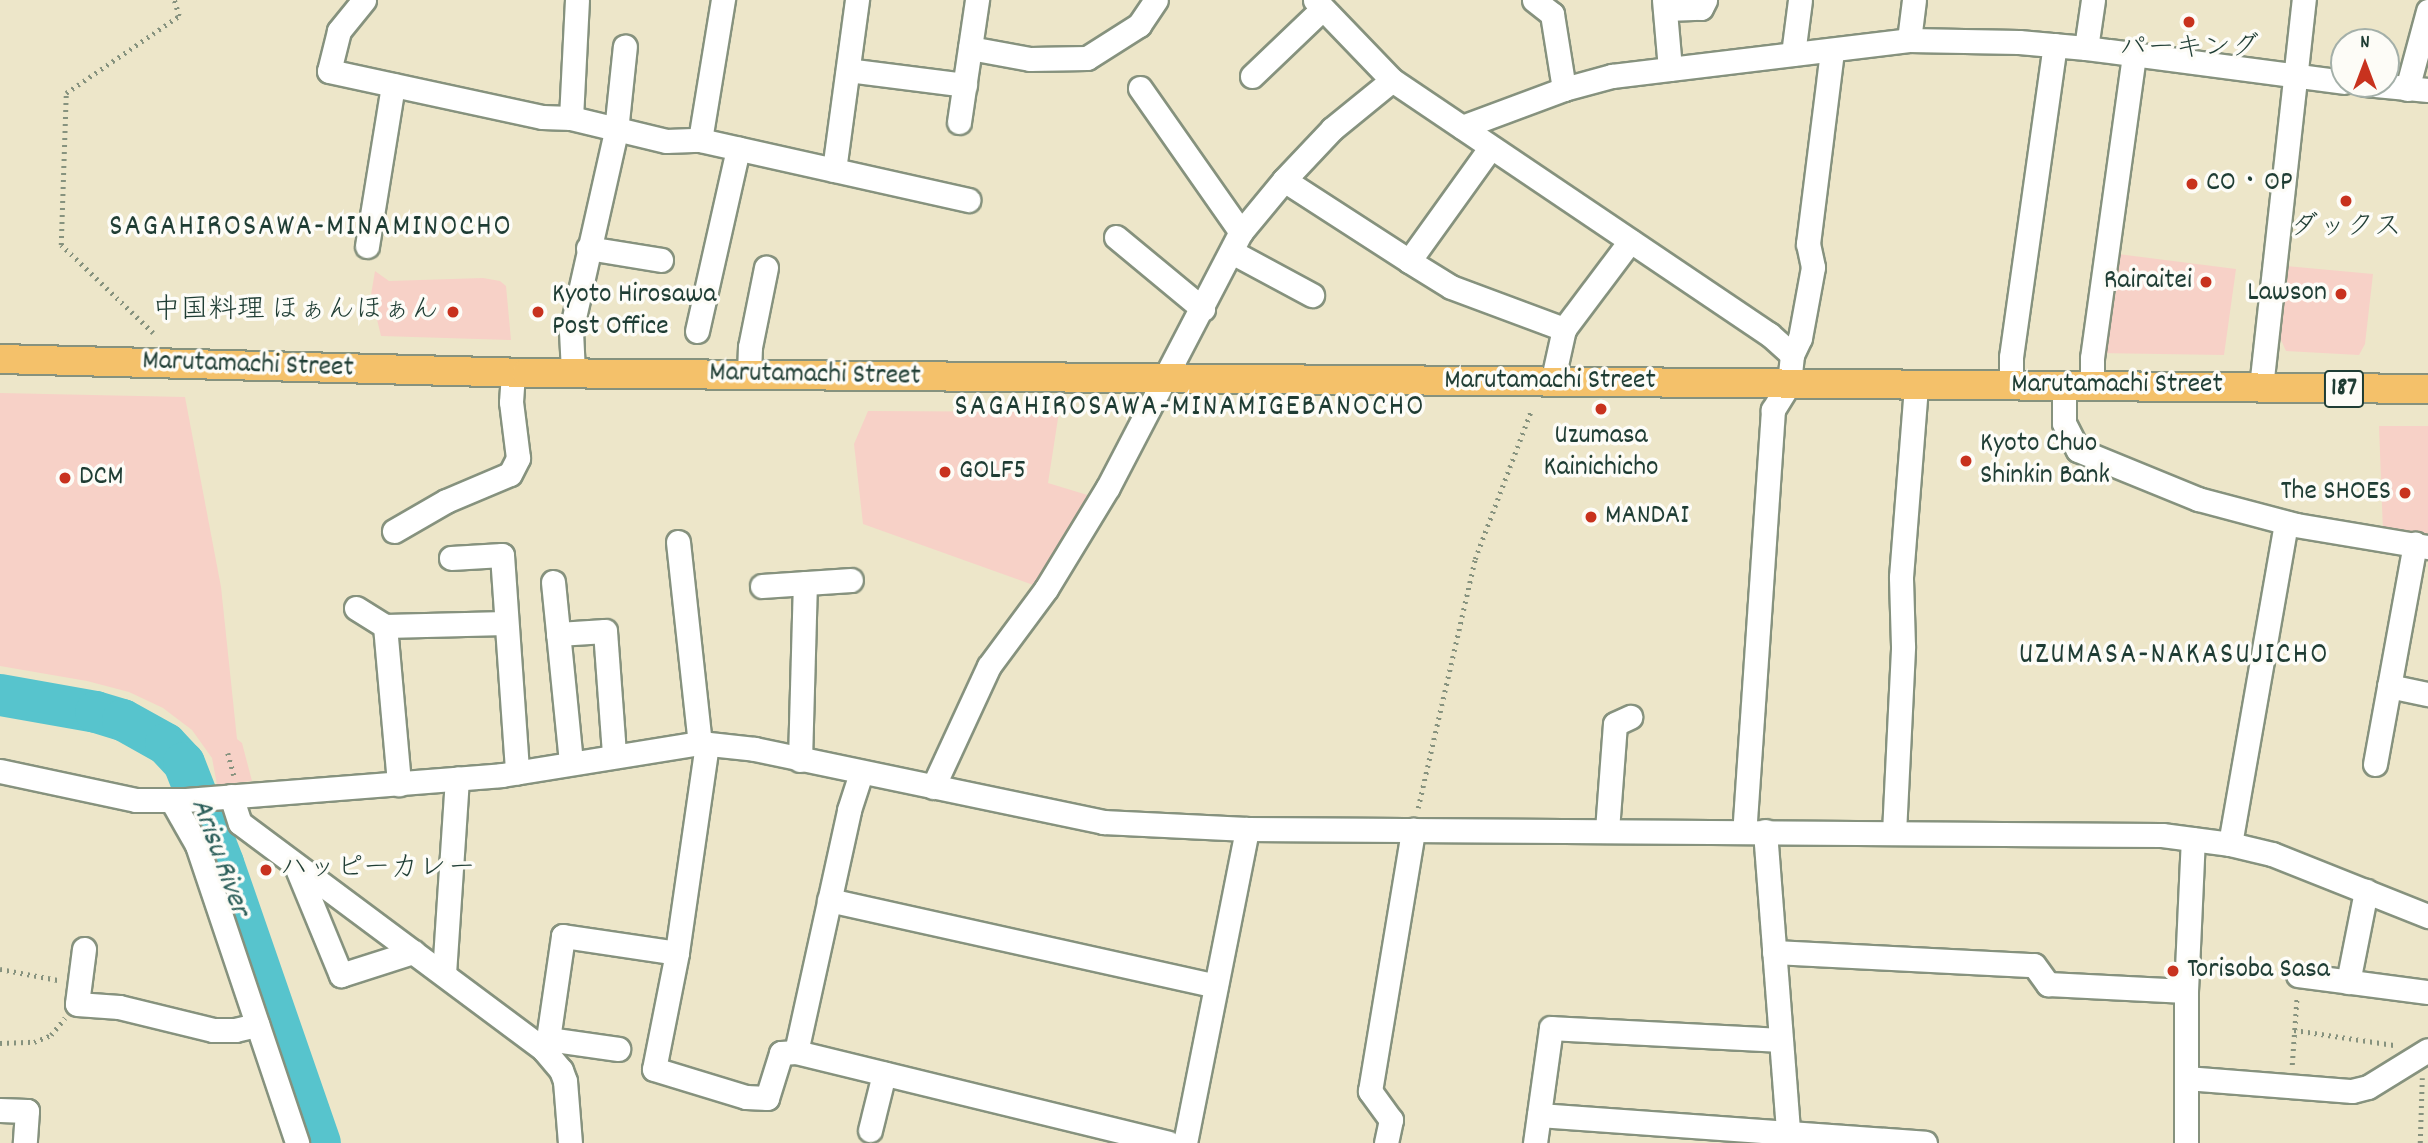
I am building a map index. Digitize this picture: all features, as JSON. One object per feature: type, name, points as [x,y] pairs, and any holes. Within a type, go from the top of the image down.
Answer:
[{"type":"main road","name":"Marutamachi Street","points":[[0,359],[513,373],[1165,381],[2428,389]]},
{"type":"street","points":[[363,0],[339,32],[329,71],[542,117],[571,118],[666,141],[700,140],[968,200]]},
{"type":"street","points":[[571,118],[577,0]]},
{"type":"street","points":[[700,140],[723,0]]},
{"type":"street","points":[[834,170],[857,0]]},
{"type":"street","points":[[959,122],[977,0]]},
{"type":"street","points":[[970,48],[1030,59],[1087,58],[1139,24],[1156,0]]},
{"type":"street","points":[[1670,69],[1664,5],[1701,8],[1705,0]]},
{"type":"street","points":[[1793,54],[1800,0]]},
{"type":"street","points":[[1909,40],[1914,0]]},
{"type":"street","points":[[2086,48],[2093,0]]},
{"type":"street","points":[[2261,387],[2304,0]]},
{"type":"street","points":[[1252,76],[1318,5],[1392,80],[1769,334],[1792,355]]},
{"type":"street","points":[[1545,5],[1564,89]]},
{"type":"street","points":[[2417,90],[2428,11]]},
{"type":"street","points":[[1462,127],[1564,89],[1612,76],[1909,40],[2055,45],[2330,80]]},
{"type":"street","points":[[2011,385],[2011,357],[2055,45]]},
{"type":"street","points":[[573,372],[571,331],[616,131],[625,46]]},
{"type":"street","points":[[1788,1138],[1774,951],[1754,831],[1773,410],[1789,383],[1792,355],[1800,338],[1812,267],[1808,244],[1832,50]]},
{"type":"street","points":[[2092,385],[2092,358],[2134,55]]},
{"type":"street","points":[[848,70],[965,85]]},
{"type":"street","points":[[933,787],[989,666],[1053,578],[1108,487],[1147,408],[1165,381],[1237,242],[1284,180],[1332,129],[1392,80]]},
{"type":"street","points":[[367,246],[393,85]]},
{"type":"street","points":[[1140,88],[1237,242],[1312,295]]},
{"type":"street","points":[[1409,261],[1491,147]]},
{"type":"street","points":[[697,331],[738,149]]},
{"type":"street","points":[[1284,180],[1451,287],[1564,329]]},
{"type":"street","points":[[1116,237],[1203,309]]},
{"type":"street","points":[[1552,383],[1564,329],[1630,241]]},
{"type":"street","points":[[588,248],[661,260]]},
{"type":"street","points":[[749,375],[750,347],[766,268]]},
{"type":"street","points":[[394,531],[446,501],[510,474],[517,458],[512,402],[513,373]]},
{"type":"street","points":[[1894,833],[1903,646],[1901,577],[1916,385]]},
{"type":"street","points":[[2064,386],[2064,423],[2078,450],[2198,499],[2286,523],[2421,545],[2389,686],[2375,764]]},
{"type":"street","points":[[2230,844],[2286,523]]},
{"type":"street","points":[[678,542],[703,744],[677,953],[654,1069],[746,1097],[767,1098],[781,1053],[796,1052],[1168,1143]]},
{"type":"street","points":[[452,558],[502,555],[517,772]]},
{"type":"street","points":[[762,586],[851,580]]},
{"type":"street","points":[[552,582],[571,762]]},
{"type":"street","points":[[800,760],[805,583]]},
{"type":"street","points":[[356,608],[385,626],[506,623]]},
{"type":"street","points":[[385,626],[399,784]]},
{"type":"street","points":[[558,634],[605,631],[614,755]]},
{"type":"street","points":[[2389,686],[2428,694]]},
{"type":"street","points":[[1607,830],[1615,724],[1630,717]]},
{"type":"street","points":[[0,771],[136,800],[179,801],[517,772],[614,755],[703,744],[755,749],[861,774],[1103,822],[1247,829],[2162,835],[2230,844],[2272,854],[2428,916]]},
{"type":"street","points":[[796,1052],[849,810],[861,774]]},
{"type":"street","points":[[444,974],[457,778]]},
{"type":"street","points":[[225,797],[240,823],[413,952],[546,1044],[565,1081],[570,1143]]},
{"type":"street","points":[[179,801],[197,845],[297,1143]]},
{"type":"street","points":[[1185,1143],[1247,829]]},
{"type":"street","points":[[1386,1143],[1391,1120],[1370,1091],[1413,830]]},
{"type":"street","points":[[2186,1143],[2186,991],[2193,839]]},
{"type":"street","points":[[296,866],[341,975],[413,952]]},
{"type":"street","points":[[2348,982],[2366,891]]},
{"type":"street","points":[[829,900],[1216,986]]},
{"type":"street","points":[[546,1044],[563,936],[677,953]]},
{"type":"street","points":[[84,949],[78,995],[213,1030],[235,1030],[257,1025]]},
{"type":"street","points":[[1774,951],[2034,965],[2048,984],[2186,991]]},
{"type":"street","points":[[2298,975],[2428,992]]},
{"type":"street","points":[[1535,1143],[1551,1028],[1780,1040]]},
{"type":"street","points":[[546,1044],[618,1049]]},
{"type":"street","points":[[2186,1078],[2352,1091],[2368,1087],[2423,1053]]},
{"type":"street","points":[[870,1130],[884,1074]]},
{"type":"street","points":[[0,1110],[27,1111],[25,1143]]},
{"type":"street","points":[[1539,1115],[1788,1138],[1925,1143]]},
{"type":"path","points":[[153,332],[61,245],[66,93],[179,16],[174,0]]},
{"type":"path","points":[[1413,830],[1475,559],[1531,411]]},
{"type":"path","points":[[0,969],[78,995],[51,1035],[34,1042],[0,1043]]},
{"type":"path","points":[[2291,1086],[2298,975]]},
{"type":"path","points":[[2294,1030],[2423,1053],[2420,1143]]},
{"type":"shaded area","points":[[2110,253],[2236,269],[2224,355],[2096,353]]},
{"type":"shaded area","points":[[2286,266],[2373,274],[2365,344],[2359,355],[2286,351],[2277,331]]},
{"type":"shaded area","points":[[375,271],[389,281],[483,278],[500,281],[506,286],[511,340],[381,336],[371,295]]},
{"type":"shaded area","points":[[0,393],[185,397],[221,587],[237,739],[242,743],[252,781],[217,785],[212,758],[192,730],[163,708],[129,692],[87,681],[0,666]]},
{"type":"shaded area","points":[[868,411],[1059,412],[1048,483],[1094,497],[1036,586],[863,524],[854,444]]},
{"type":"shaded area","name":"The SHOES","points":[[2379,426],[2428,426],[2428,541],[2383,532]]},
{"type":"waterway","name":"Arisu River","points":[[0,695],[96,712],[123,720],[166,744],[184,763],[223,863],[320,1143]]},
{"type":"place","name":"パーキング","points":[[2189,22]]},
{"type":"place","name":"CO・OP","points":[[2192,184]]},
{"type":"place","name":"ダックス","points":[[2346,201]]},
{"type":"place","name":"Rairaitei","points":[[2206,282]]},
{"type":"place","name":"Lawson","points":[[2341,294]]},
{"type":"place","name":"中国料理 ほぁんほぁん","points":[[453,312]]},
{"type":"place","name":"Kyoto Hirosawa Post Office","points":[[538,312]]},
{"type":"place","name":"Uzumasa Kainichicho","points":[[1601,409]]},
{"type":"place","name":"Kyoto Chuo Shinkin Bank","points":[[1966,461]]},
{"type":"place","name":"GOLF5","points":[[945,472]]},
{"type":"place","name":"DCM","points":[[65,478]]},
{"type":"place","name":"The SHOES","points":[[2405,493]]},
{"type":"place","name":"MANDAI","points":[[1591,517]]},
{"type":"place","name":"ハッピーカレー","points":[[266,870]]},
{"type":"place","name":"Torisoba Sasa","points":[[2173,971]]},
{"type":"district","name":"SAGAHIROSAWA-MINAMINOCHO","points":[[311,229]]},
{"type":"district","name":"SAGAHIROSAWA-MINAMIGEBANOCHO","points":[[1190,409]]},
{"type":"district","name":"UZUMASA-NAKASUJICHO","points":[[2174,657]]}]
